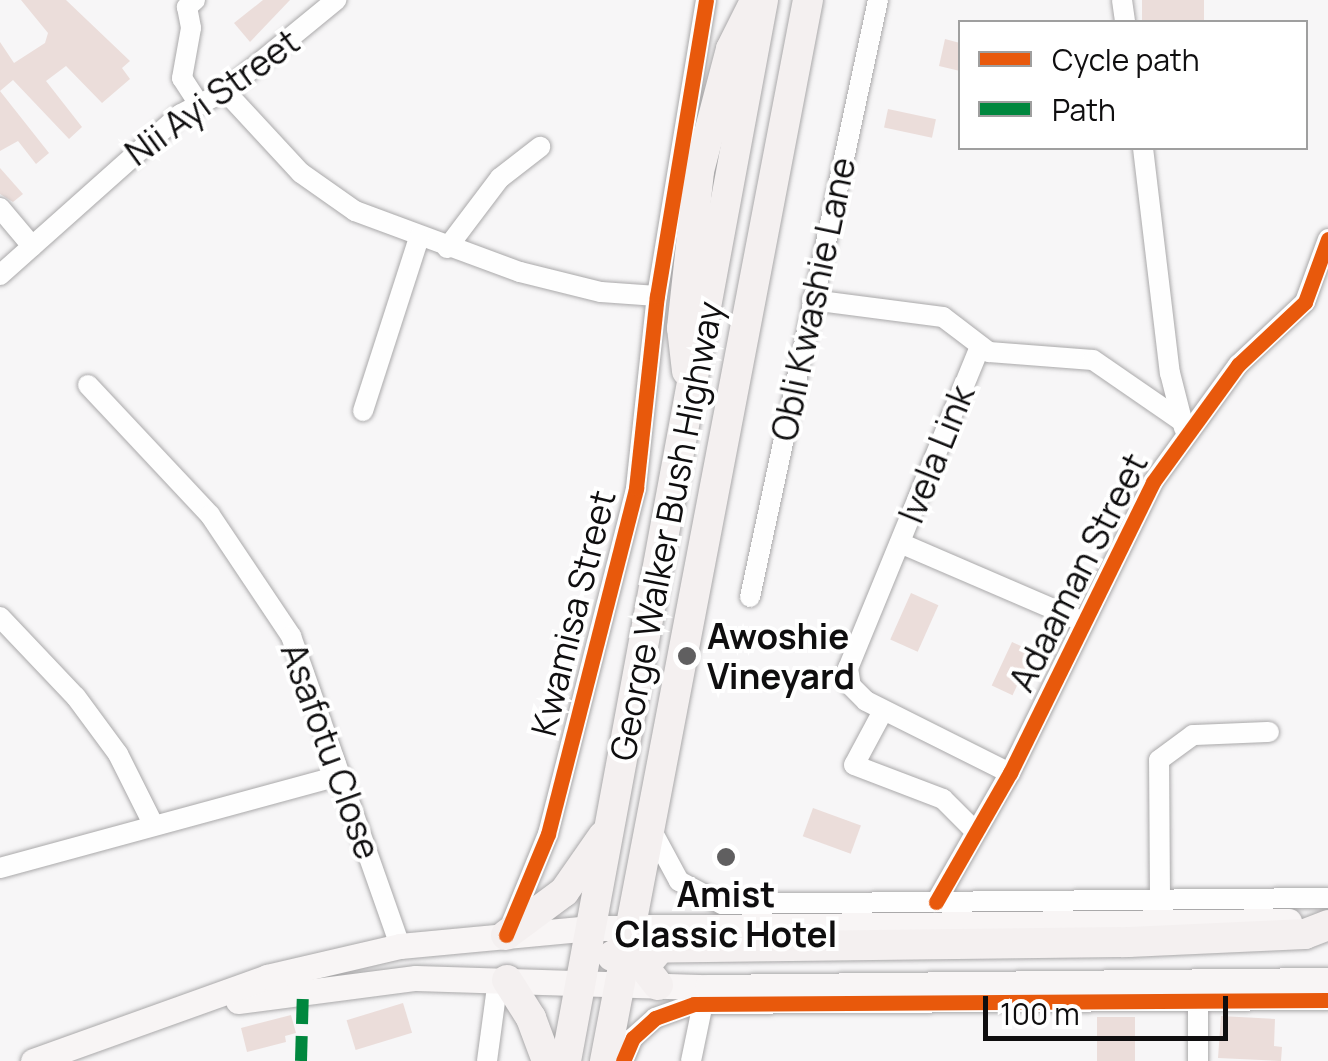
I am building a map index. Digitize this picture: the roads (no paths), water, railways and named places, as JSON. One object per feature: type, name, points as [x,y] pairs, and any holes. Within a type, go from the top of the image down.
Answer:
[{"type":"highway","name":"George Walker Bush Highway","points":[[566,1061],[691,408],[759,0]]},
{"type":"highway","name":"George Walker Bush Highway","points":[[605,1061],[648,818],[808,0]]},
{"type":"highway","points":[[506,936],[564,892],[610,825]]},
{"type":"highway","points":[[580,984],[628,938],[660,948],[1129,942],[1305,934],[1328,924]]},
{"type":"highway","points":[[658,985],[644,968],[660,948]]},
{"type":"highway","points":[[502,980],[532,1018],[547,1061]]},
{"type":"main road","points":[[33,1061],[267,977],[400,946],[591,928],[628,938],[1328,924]]},
{"type":"main road","points":[[146,1022],[303,988],[416,978],[875,995],[1328,980]]},
{"type":"street","points":[[194,0],[188,7],[191,28],[182,78],[199,104]]},
{"type":"street","name":"Nii Ayi Street","points":[[0,275],[123,162],[199,104],[225,91],[336,0]]},
{"type":"street","name":"Kwamisa Street","points":[[506,936],[548,834],[636,488],[657,296],[706,0]]},
{"type":"street","name":"Obli Kwashie Lane","points":[[750,598],[878,0]]},
{"type":"street","points":[[225,91],[301,173],[355,211],[447,248],[601,292],[657,296]]},
{"type":"street","points":[[447,248],[500,178],[540,146]]},
{"type":"street","points":[[1143,150],[1170,373],[1184,428]]},
{"type":"street","points":[[0,208],[32,246]]},
{"type":"street","points":[[363,411],[418,238]]},
{"type":"street","name":"Adaaman Street","points":[[936,902],[1010,773],[1081,621],[1184,428],[1238,365],[1305,302],[1328,239]]},
{"type":"street","points":[[812,300],[944,317],[979,349],[1093,360],[1184,428]]},
{"type":"street","name":"Ivela Link","points":[[979,349],[900,543],[1081,621]]},
{"type":"street","name":"Asafotu Close","points":[[88,385],[210,515],[253,572],[291,636],[400,946]]},
{"type":"street","points":[[900,543],[848,668],[851,686],[882,711],[1010,773]]},
{"type":"street","points":[[0,616],[76,697],[118,754],[154,826]]},
{"type":"street","points":[[882,711],[854,766],[943,799],[974,830]]},
{"type":"street","points":[[1160,897],[1159,760],[1193,734],[1269,732]]},
{"type":"street","points":[[0,868],[342,775]]},
{"type":"street","points":[[648,818],[664,861],[679,881],[722,904],[1328,898]]},
{"type":"street","points":[[487,1061],[502,980]]},
{"type":"street","points":[[623,1061],[633,1038],[655,1018],[703,1003],[875,995],[1198,1002],[1328,1000]]},
{"type":"street","points":[[1198,1002],[1198,1061]]},
{"type":"street","points":[[691,1061],[703,1003]]},
{"type":"place","name":"Awoshie Vineyard","points":[[687,656]]},
{"type":"place","name":"Amist Classic Hotel","points":[[726,857]]}]
